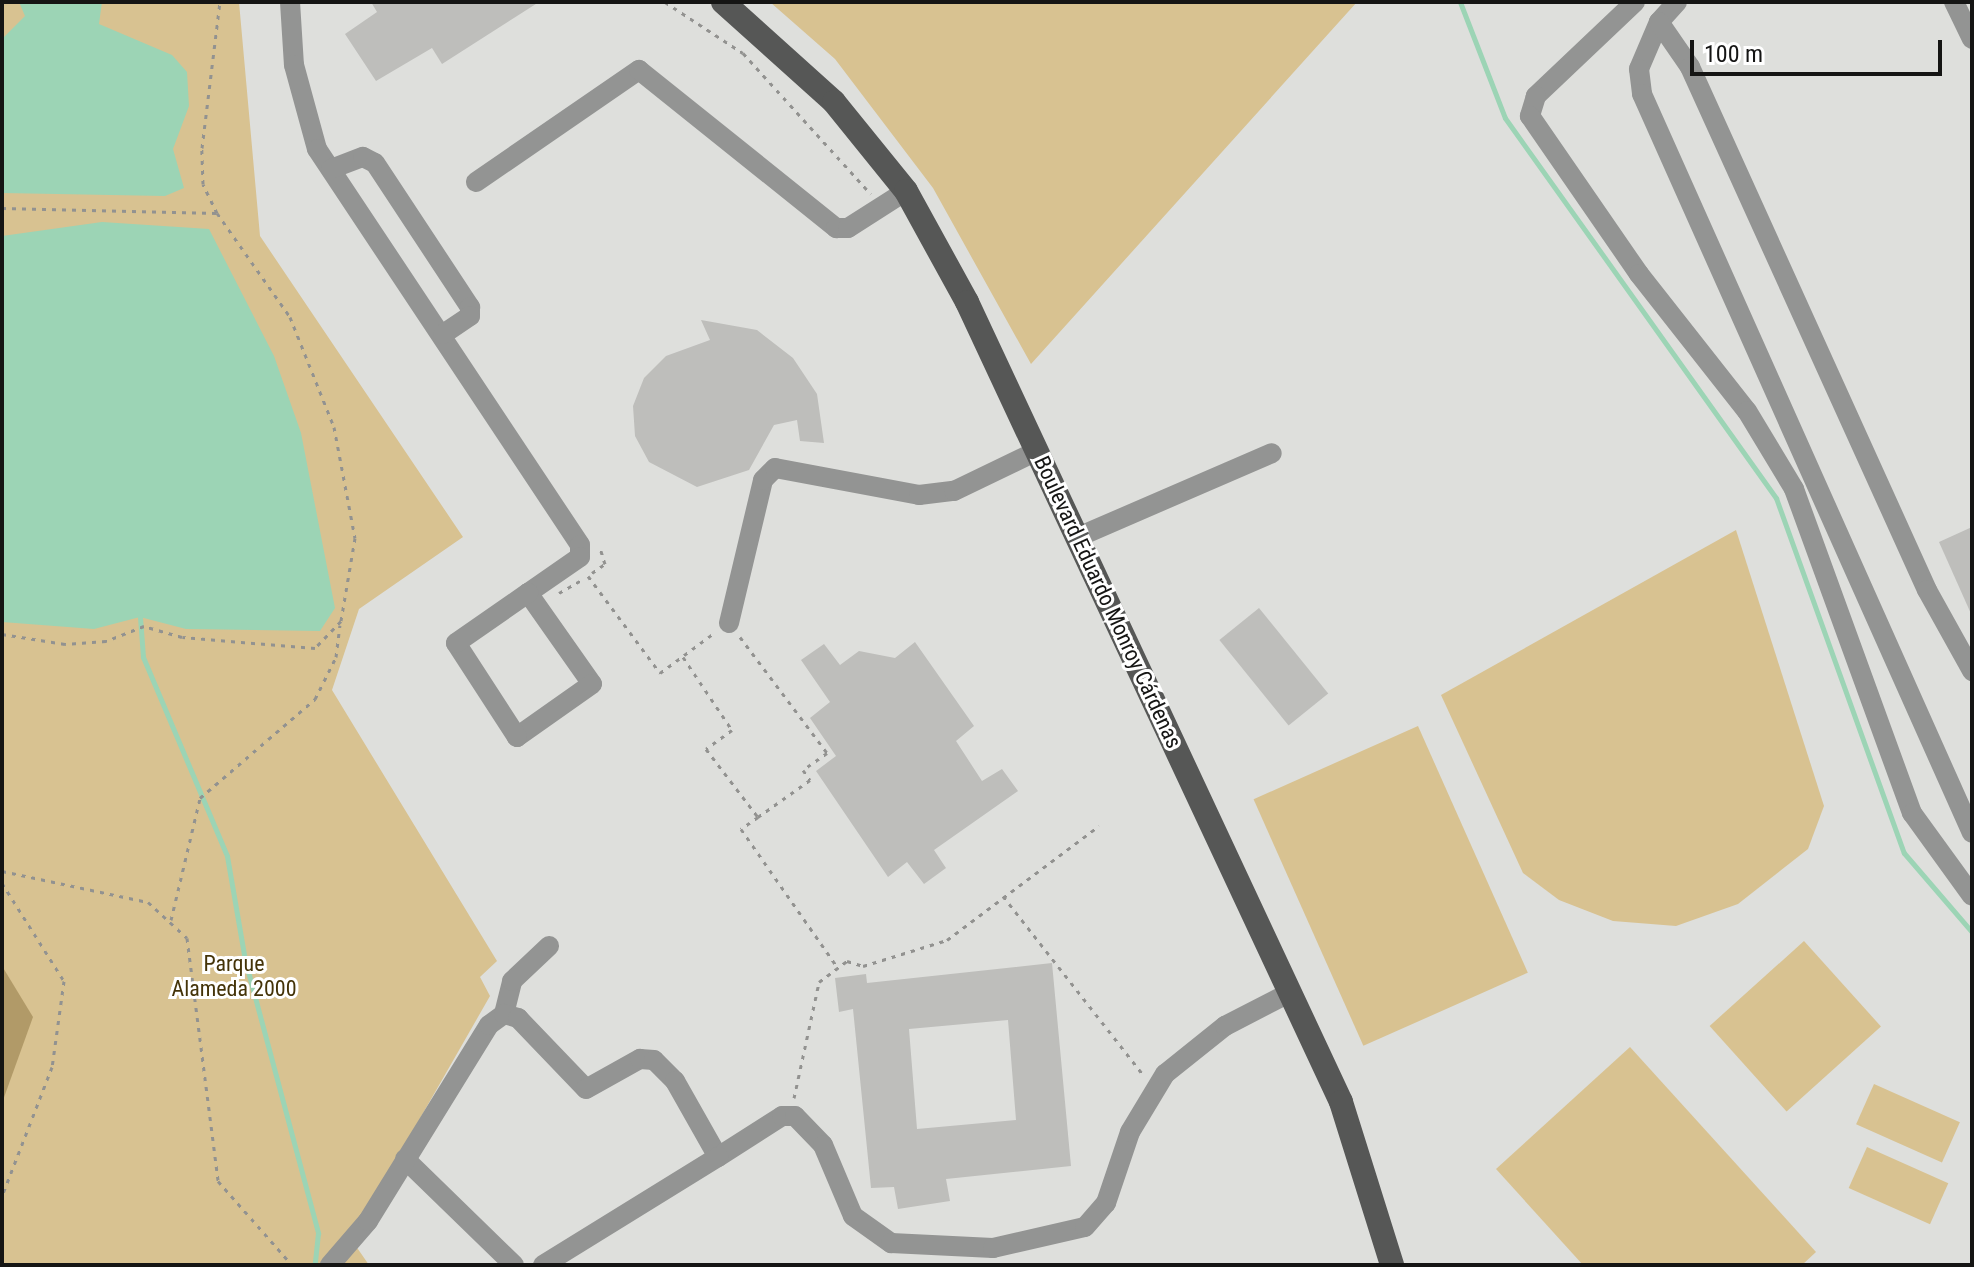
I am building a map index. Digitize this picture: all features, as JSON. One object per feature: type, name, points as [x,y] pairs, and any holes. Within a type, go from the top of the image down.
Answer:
[{"type":"main road","name":"Boulevard Eduardo Monroy Cárdenas","points":[[723,2],[834,102],[905,190],[1037,451],[1291,992],[1374,1191],[1392,1265]]},
{"type":"lane","points":[[290,2],[308,127],[331,169],[443,334],[582,550],[528,593],[456,643],[512,735],[556,710],[591,680],[528,593]]},
{"type":"lane","points":[[1635,2],[1536,96],[1530,116],[1639,274],[1747,411],[1794,489],[1912,813],[1972,896]]},
{"type":"lane","points":[[1677,2],[1659,22],[1639,69],[1642,94],[1972,833]]},
{"type":"lane","points":[[1954,2],[1972,39]]},
{"type":"lane","points":[[1659,22],[1690,67],[1927,590],[1972,671]]},
{"type":"lane","points":[[476,182],[639,70],[836,228],[848,228],[905,190]]},
{"type":"lane","points":[[331,169],[363,157],[375,163],[470,307],[470,316],[443,334]]},
{"type":"lane","points":[[729,623],[763,480],[775,468],[919,495],[954,491],[1037,451]]},
{"type":"lane","points":[[1078,537],[1272,453]]},
{"type":"lane","points":[[332,1264],[405,1159],[489,1025],[504,1014],[512,981],[549,946]]},
{"type":"lane","points":[[543,1265],[791,1114],[823,1145],[853,1216],[877,1236],[915,1249],[993,1248],[1085,1227],[1106,1203],[1154,1088],[1225,1026],[1291,992]]},
{"type":"lane","points":[[504,1014],[518,1018],[586,1089],[640,1059],[654,1060],[675,1081],[718,1157]]},
{"type":"lane","points":[[405,1159],[514,1265]]},
{"type":"path","points":[[171,920],[200,798],[315,699],[336,657],[355,538],[334,427],[290,317],[217,213],[203,184],[202,148],[220,2]]},
{"type":"path","points":[[665,2],[743,53],[878,202],[905,190]]},
{"type":"path","points":[[2,208],[217,213]]},
{"type":"path","points":[[588,576],[660,673],[729,623],[827,753],[803,770],[810,780],[741,829],[838,968]]},
{"type":"path","points":[[2,634],[106,641],[144,626],[182,637],[315,648],[341,621]]},
{"type":"path","points":[[683,656],[732,730],[706,749],[758,817]]},
{"type":"path","points":[[791,1114],[819,982],[838,968],[947,940],[1099,826]]},
{"type":"path","points":[[2,871],[120,893],[171,920],[193,960],[218,1181],[292,1265]]},
{"type":"path","points":[[2,883],[64,981],[52,1067],[2,1196]]},
{"type":"path","points":[[1003,895],[1154,1088]]},
{"type":"green space","name":"Parque Alameda 2000","points":[[2,2],[239,2],[260,236],[463,537],[359,609],[332,690],[497,961],[480,977],[490,996],[351,1239],[369,1265],[2,1265]]},
{"type":"green space","points":[[770,2],[1357,2],[1031,364],[933,188],[835,59]]},
{"type":"green space","points":[[1736,530],[1824,806],[1808,849],[1738,904],[1676,926],[1613,921],[1559,900],[1523,873],[1441,695]]},
{"type":"green space","points":[[1418,726],[1528,973],[1363,1046],[1254,799]]},
{"type":"green space","points":[[1804,941],[1881,1026],[1787,1111],[1710,1026]]},
{"type":"green space","points":[[1630,1047],[1816,1252],[1802,1265],[1583,1265],[1496,1169]]},
{"type":"green space","points":[[1874,1084],[1960,1122],[1942,1162],[1856,1124]]},
{"type":"green space","points":[[1867,1147],[1948,1183],[1930,1224],[1849,1188]]},
{"type":"shaded area","points":[[19,2],[102,2],[99,24],[172,55],[187,72],[189,106],[173,149],[184,188],[165,196],[2,193],[2,39],[25,16]]},
{"type":"shaded area","points":[[102,222],[209,229],[274,356],[301,433],[335,608],[320,631],[186,629],[140,617],[94,629],[2,622],[2,236]]},
{"type":"shaded area","points":[[2,966],[33,1017],[2,1103]]},
{"type":"building","points":[[371,2],[539,2],[442,64],[432,48],[376,81],[345,34],[377,12]]},
{"type":"building","points":[[701,320],[757,330],[793,358],[817,394],[824,443],[800,441],[797,420],[774,425],[749,470],[697,487],[649,462],[635,436],[633,406],[644,378],[666,356],[710,340]]},
{"type":"building","points":[[1972,527],[1972,616],[1939,542]]},
{"type":"building","points":[[1259,608],[1328,693],[1289,726],[1219,640]]},
{"type":"building","points":[[915,642],[974,726],[956,741],[982,781],[1002,769],[1018,791],[934,850],[946,868],[924,884],[907,862],[888,877],[816,771],[836,756],[810,718],[830,702],[801,660],[824,644],[840,665],[859,651],[895,658]]},
{"type":"building","points":[[1052,963],[1071,1166],[946,1179],[950,1201],[898,1209],[894,1187],[871,1188],[853,1009],[839,1012],[835,978],[866,974],[867,983]],"holes":[[[1008,1020],[1016,1120],[917,1129],[909,1029]]]},
{"type":"waterway","points":[[1460,2],[1505,118],[1776,498],[1904,853],[1972,932]]},
{"type":"waterway","points":[[140,617],[143,657],[227,856],[245,960],[318,1233],[315,1264]]}]
